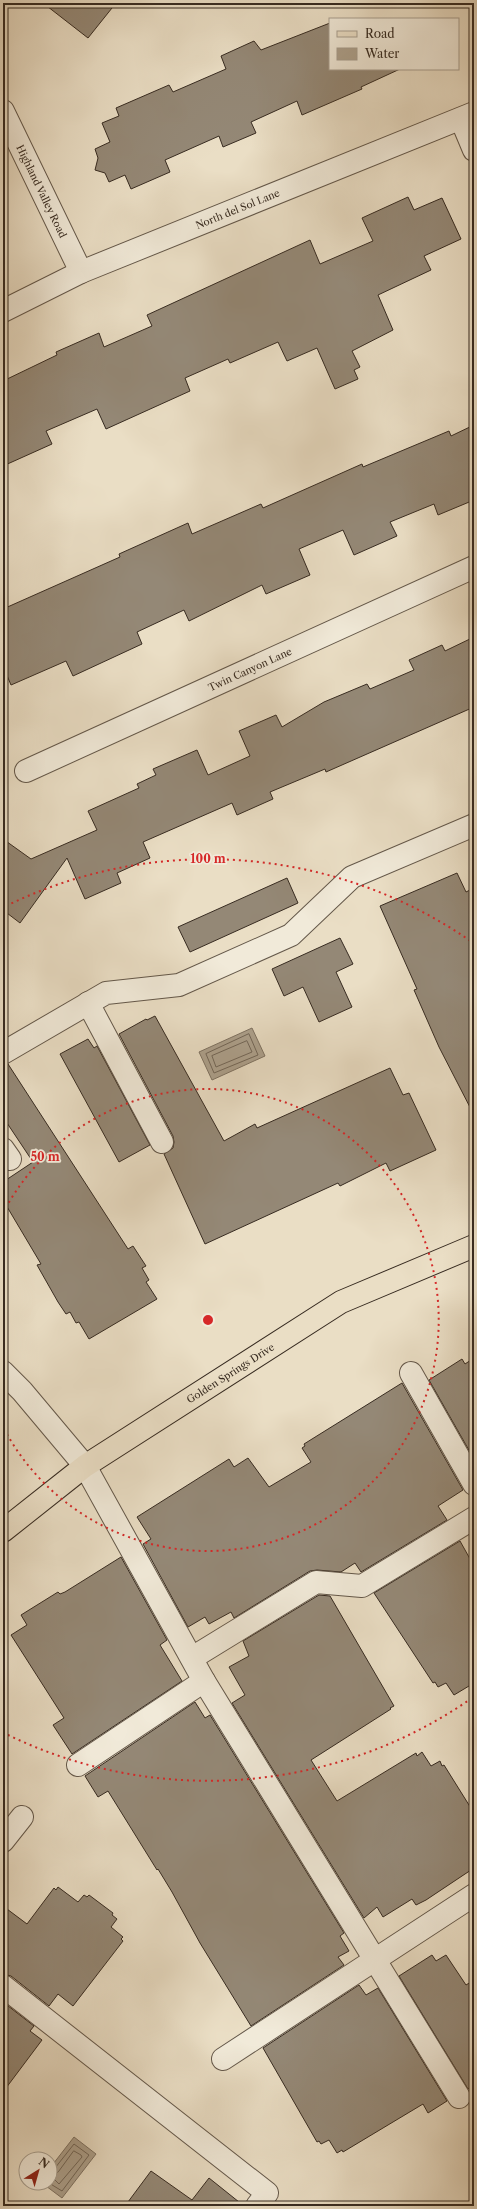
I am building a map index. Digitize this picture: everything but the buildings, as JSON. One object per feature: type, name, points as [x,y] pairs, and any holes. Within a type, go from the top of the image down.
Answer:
[{"type":"main road","name":"Golden Springs Drive","points":[[3,1531],[85,1466],[341,1302],[474,1246]]},
{"type":"street","name":"Highland Valley Road","points":[[3,111],[81,272]]},
{"type":"street","name":"North del Sol Lane","points":[[3,311],[81,272],[467,116]]},
{"type":"street","points":[[467,116],[474,150]]},
{"type":"street","name":"Twin Canyon Lane","points":[[26,771],[474,567]]},
{"type":"street","points":[[3,1052],[106,993],[179,985],[291,935],[352,877],[474,825]]},
{"type":"street","points":[[88,1003],[162,1142]]},
{"type":"street","points":[[3,1372],[22,1391],[85,1466],[204,1681],[459,2097]]},
{"type":"street","points":[[411,1373],[474,1484]]},
{"type":"street","points":[[192,1658],[316,1582],[362,1586],[474,1518]]},
{"type":"street","points":[[78,1765],[204,1681]]},
{"type":"street","points":[[3,1841],[22,1817]]},
{"type":"street","points":[[223,2059],[474,1895]]},
{"type":"street","points":[[3,1986],[267,2193],[257,2206]]},
{"type":"water","points":[[252,1028],[265,1056],[212,1080],[199,1052]]},
{"type":"water","points":[[74,2137],[96,2154],[62,2198],[53,2191],[58,2191],[58,2158]]}]
